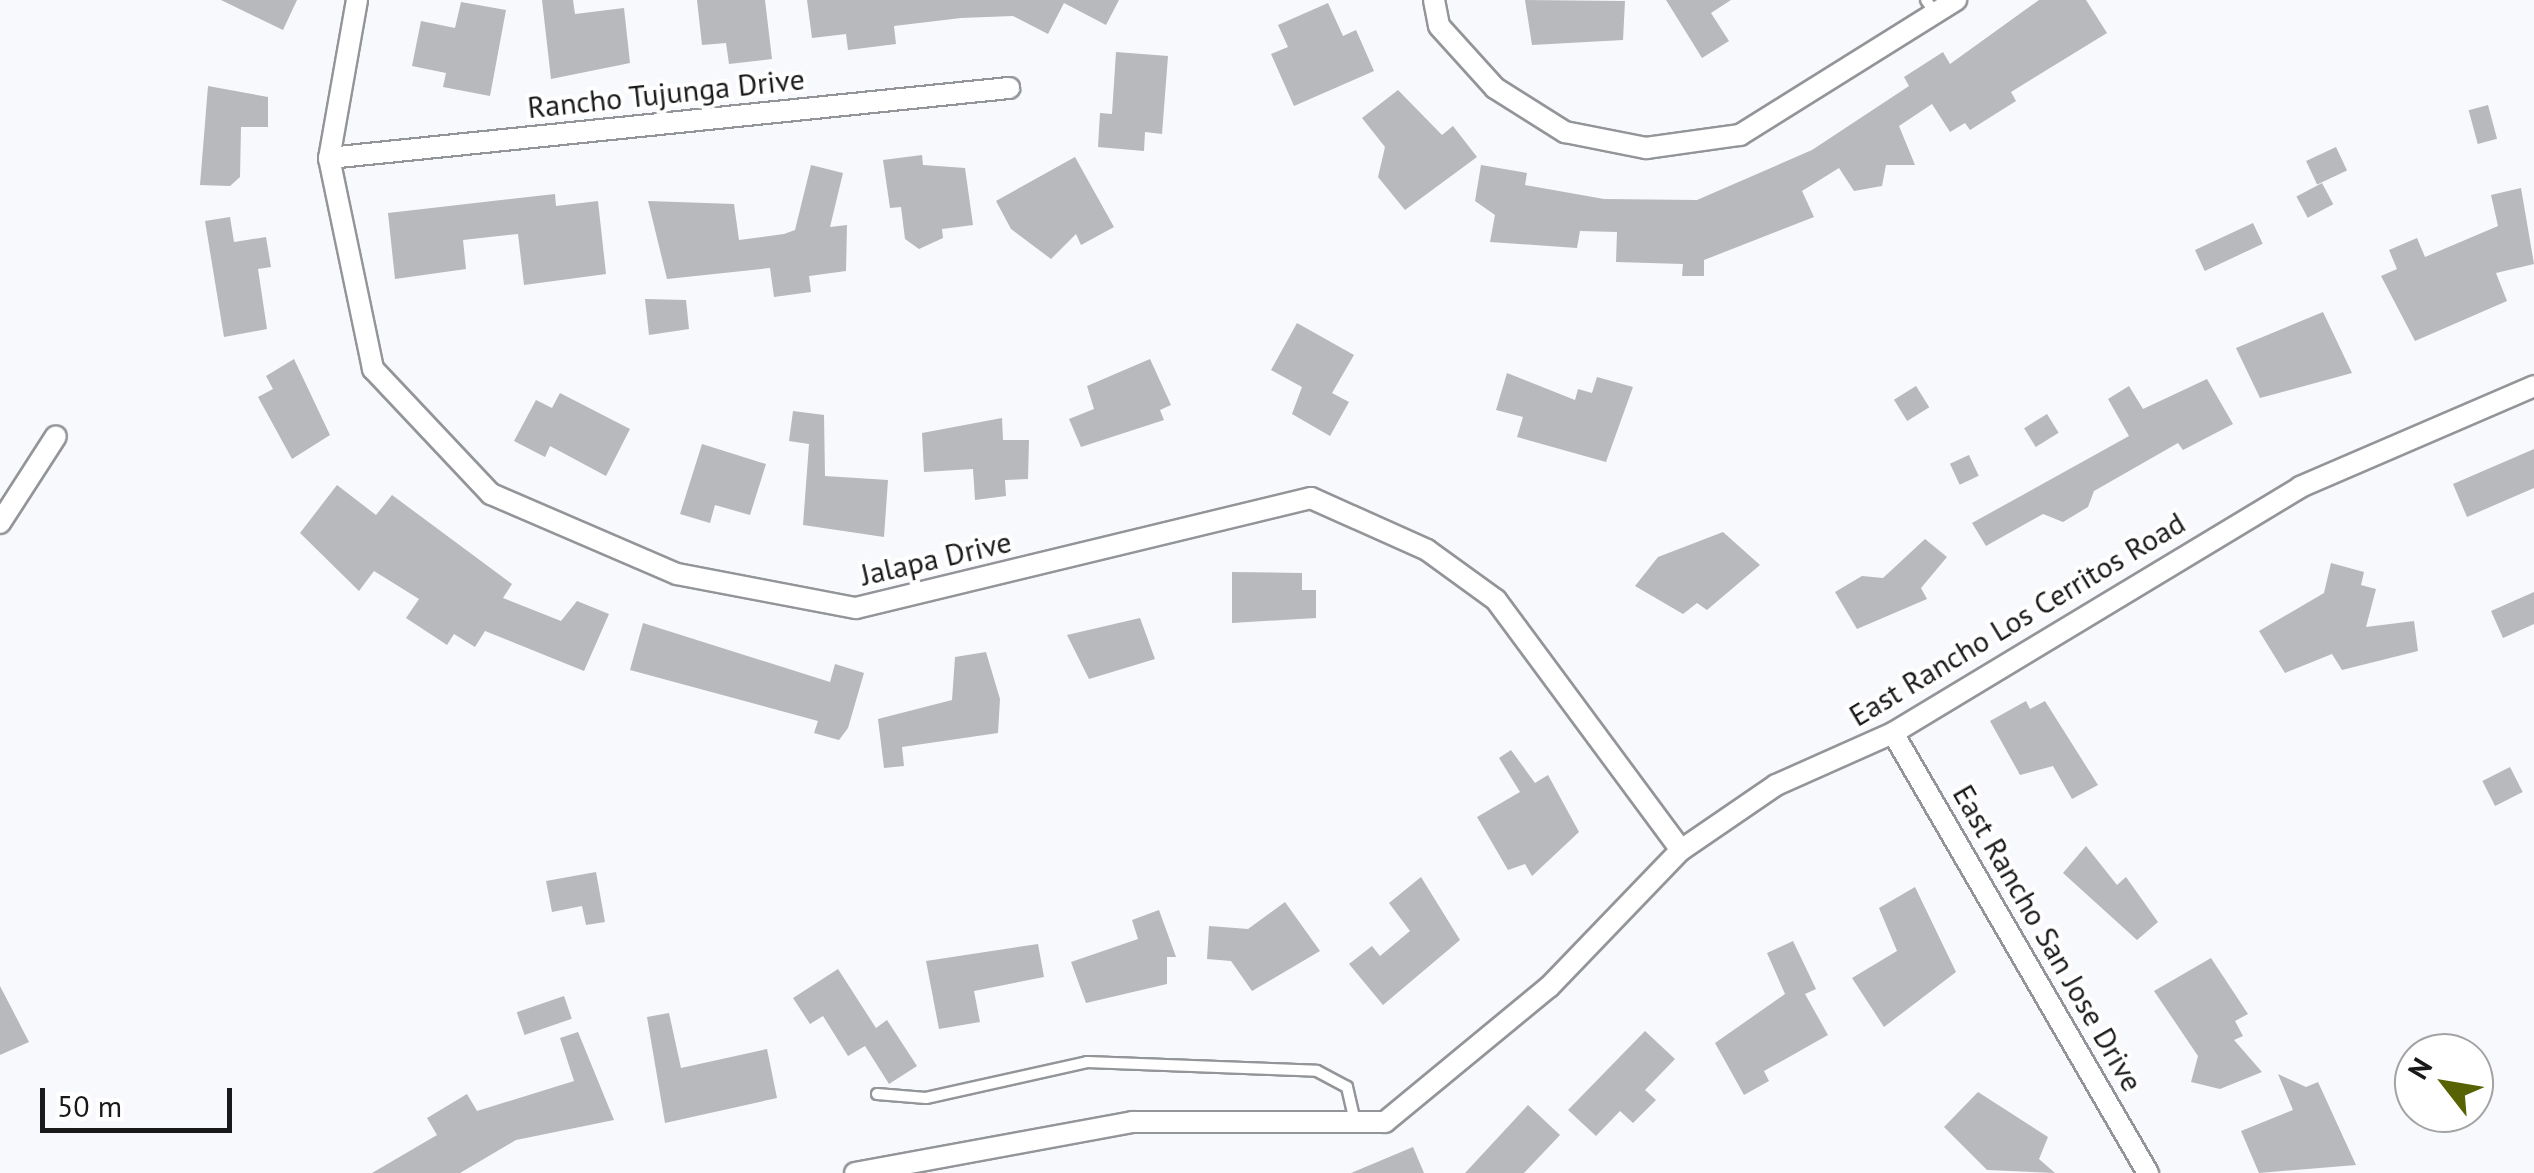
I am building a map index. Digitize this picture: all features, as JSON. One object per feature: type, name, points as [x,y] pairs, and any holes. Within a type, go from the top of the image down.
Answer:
[{"type":"street","name":"Jalapa Drive","points":[[357,0],[329,158],[373,370],[492,494],[677,574],[856,608],[1311,498],[1427,550],[1496,600],[1682,850]]},
{"type":"street","points":[[1434,0],[1440,26],[1495,88],[1564,132],[1646,148],[1740,135],[1930,7],[1956,0]]},
{"type":"street","name":"Rancho Tujunga Drive","points":[[329,158],[1009,88]]},
{"type":"street","name":"East Rancho Los Cerritos Road","points":[[855,1173],[1132,1122],[1385,1122],[1549,987],[1682,850],[1776,785],[1894,734],[2300,487],[2534,386]]},
{"type":"street","points":[[0,523],[56,436]]},
{"type":"street","name":"East Rancho San Jose Drive","points":[[1894,734],[2148,1173]]},
{"type":"lane","points":[[877,1094],[926,1098],[1086,1062],[1317,1071],[1347,1086],[1355,1122]]},
{"type":"building","points":[[221,0],[297,0],[283,30]]},
{"type":"building","points":[[542,0],[573,0],[575,14],[624,8],[630,63],[551,79]]},
{"type":"building","points":[[697,0],[765,0],[772,59],[729,64],[726,43],[702,45]]},
{"type":"building","points":[[807,0],[1119,0],[1106,25],[1064,3],[1048,34],[1013,16],[961,18],[894,26],[896,44],[848,50],[846,34],[812,38]]},
{"type":"building","points":[[1525,0],[1625,1],[1623,40],[1532,45]]},
{"type":"building","points":[[1666,0],[1731,0],[1711,13],[1729,41],[1702,58]]},
{"type":"building","points":[[2039,0],[2086,0],[2107,33],[2011,92],[2016,101],[1970,130],[1965,123],[1950,132],[1932,104],[1899,126],[1915,165],[1886,165],[1882,186],[1854,191],[1839,168],[1802,191],[1814,217],[1704,260],[1704,276],[1682,276],[1683,264],[1616,262],[1617,232],[1580,231],[1577,248],[1490,242],[1495,215],[1475,201],[1481,165],[1527,173],[1525,185],[1604,199],[1697,200],[1812,150],[1909,86],[1904,77],[1943,52],[1950,64]]},
{"type":"building","points":[[461,2],[506,10],[490,96],[443,87],[446,73],[412,66],[421,21],[455,28]]},
{"type":"building","points":[[1328,3],[1343,36],[1356,30],[1374,71],[1294,106],[1271,54],[1288,47],[1278,25]]},
{"type":"building","points":[[1116,52],[1168,56],[1162,134],[1145,132],[1144,151],[1098,147],[1100,113],[1112,114]]},
{"type":"building","points":[[208,86],[268,97],[268,127],[241,127],[240,177],[230,186],[200,185]]},
{"type":"building","points":[[1398,90],[1442,135],[1453,126],[1477,157],[1405,210],[1378,177],[1385,147],[1362,118]]},
{"type":"building","points":[[2488,105],[2497,139],[2478,144],[2469,110]]},
{"type":"building","points":[[2336,147],[2347,171],[2317,185],[2306,161]]},
{"type":"building","points":[[922,155],[923,165],[965,168],[973,225],[942,229],[943,238],[919,249],[905,239],[901,207],[890,208],[883,160]]},
{"type":"building","points":[[1075,157],[1114,227],[1081,245],[1076,234],[1051,259],[1011,229],[996,201]]},
{"type":"building","points":[[811,165],[843,173],[830,227],[847,225],[846,271],[809,276],[811,292],[774,297],[770,268],[667,279],[648,201],[734,204],[739,240],[784,234],[795,230]]},
{"type":"building","points":[[2322,183],[2333,204],[2308,218],[2296,197]]},
{"type":"building","points":[[2521,188],[2534,264],[2496,273],[2507,301],[2415,341],[2381,276],[2397,269],[2389,250],[2417,238],[2425,257],[2498,226],[2491,195]]},
{"type":"building","points":[[555,194],[556,206],[598,201],[606,274],[524,285],[518,234],[463,240],[466,269],[395,279],[388,213]]},
{"type":"building","points":[[230,217],[234,242],[266,237],[271,267],[258,269],[267,329],[224,337],[205,221]]},
{"type":"building","points":[[2253,223],[2263,244],[2205,271],[2195,250]]},
{"type":"building","points":[[645,299],[686,300],[689,329],[649,335]]},
{"type":"building","points":[[2323,312],[2352,373],[2260,398],[2236,348]]},
{"type":"building","points":[[1297,323],[1354,355],[1332,393],[1349,402],[1330,436],[1292,414],[1302,387],[1271,370]]},
{"type":"building","points":[[294,359],[330,435],[292,459],[258,397],[273,389],[266,376]]},
{"type":"building","points":[[1150,359],[1171,405],[1160,410],[1164,420],[1081,447],[1069,419],[1094,409],[1087,386]]},
{"type":"building","points":[[1507,373],[1575,400],[1578,389],[1592,393],[1597,377],[1633,387],[1606,462],[1517,437],[1523,417],[1496,410]]},
{"type":"building","points":[[2207,379],[2233,424],[2183,450],[2178,443],[2094,491],[2088,507],[2063,522],[2043,514],[1986,546],[1972,523],[2129,436],[2108,399],[2129,386],[2143,409]]},
{"type":"building","points":[[1916,386],[1929,407],[1907,421],[1894,400]]},
{"type":"building","points":[[560,393],[630,429],[606,476],[550,446],[545,457],[514,441],[536,400],[552,408]]},
{"type":"building","points":[[793,411],[824,415],[825,476],[888,480],[884,537],[803,525],[809,444],[789,441]]},
{"type":"building","points":[[2047,414],[2059,433],[2036,447],[2024,428]]},
{"type":"building","points":[[1002,418],[1003,440],[1029,440],[1028,479],[1005,480],[1006,496],[975,500],[973,469],[924,472],[922,433]]},
{"type":"building","points":[[702,444],[766,464],[750,515],[715,505],[710,523],[680,514]]},
{"type":"building","points":[[2534,449],[2534,488],[2467,517],[2453,484]]},
{"type":"building","points":[[1969,455],[1979,476],[1960,485],[1950,464]]},
{"type":"building","points":[[337,485],[376,515],[392,495],[512,584],[503,598],[561,621],[577,601],[609,614],[584,671],[485,631],[475,647],[454,634],[447,645],[406,618],[419,599],[374,571],[359,591],[300,533]]},
{"type":"building","points":[[1723,532],[1760,565],[1707,610],[1697,603],[1683,614],[1635,586],[1658,557]]},
{"type":"building","points":[[1925,539],[1947,557],[1921,588],[1927,599],[1857,629],[1835,592],[1862,576],[1883,578]]},
{"type":"building","points":[[2331,563],[2364,572],[2361,585],[2376,589],[2366,627],[2414,621],[2418,651],[2342,670],[2332,654],[2285,673],[2259,631],[2324,593]]},
{"type":"building","points":[[1232,572],[1302,573],[1302,590],[1316,590],[1316,618],[1232,623]]},
{"type":"building","points":[[2534,592],[2534,624],[2503,638],[2491,611]]},
{"type":"building","points":[[1140,618],[1155,659],[1089,679],[1067,635]]},
{"type":"building","points":[[643,623],[830,682],[835,664],[864,673],[848,728],[839,740],[814,733],[818,721],[630,670]]},
{"type":"building","points":[[986,652],[1000,699],[998,733],[902,747],[904,766],[884,768],[878,719],[952,700],[955,657]]},
{"type":"building","points":[[2026,701],[2030,709],[2045,701],[2098,785],[2072,799],[2053,766],[2020,775],[1990,721]]},
{"type":"building","points":[[1511,750],[1535,783],[1548,775],[1579,832],[1532,876],[1525,864],[1508,870],[1477,817],[1520,792],[1499,758]]},
{"type":"building","points":[[2510,767],[2523,792],[2495,806],[2482,781]]},
{"type":"building","points":[[2086,846],[2117,885],[2126,877],[2158,922],[2137,940],[2063,873]]},
{"type":"building","points":[[596,872],[605,922],[586,925],[582,906],[552,912],[546,881]]},
{"type":"building","points":[[1421,877],[1460,940],[1383,1005],[1349,964],[1372,946],[1380,956],[1410,931],[1389,903]]},
{"type":"building","points":[[1915,887],[1956,972],[1884,1027],[1852,978],[1897,951],[1879,908]]},
{"type":"building","points":[[1285,902],[1320,951],[1252,991],[1231,961],[1207,959],[1209,926],[1248,929]]},
{"type":"building","points":[[1159,910],[1176,957],[1167,957],[1167,984],[1086,1003],[1071,962],[1138,939],[1132,920]]},
{"type":"building","points":[[1793,941],[1816,989],[1805,994],[1828,1035],[1764,1071],[1769,1081],[1744,1095],[1715,1043],[1785,994],[1767,953]]},
{"type":"building","points":[[1038,944],[1044,977],[974,991],[980,1022],[939,1029],[926,961]]},
{"type":"building","points":[[2211,958],[2248,1014],[2235,1021],[2243,1036],[2234,1040],[2262,1072],[2220,1089],[2191,1082],[2198,1056],[2154,991]]},
{"type":"building","points":[[838,969],[876,1028],[887,1020],[917,1066],[889,1084],[865,1046],[848,1056],[823,1016],[810,1024],[793,998]]},
{"type":"building","points":[[0,986],[29,1042],[0,1055]]},
{"type":"building","points":[[564,996],[572,1019],[525,1035],[517,1012]]},
{"type":"building","points":[[669,1013],[681,1068],[767,1049],[777,1098],[665,1123],[647,1017]]},
{"type":"building","points":[[1645,1031],[1675,1059],[1645,1090],[1656,1100],[1633,1123],[1620,1111],[1596,1136],[1568,1110]]},
{"type":"building","points":[[578,1032],[614,1120],[516,1140],[460,1173],[372,1173],[437,1135],[427,1118],[467,1094],[477,1111],[574,1081],[560,1038]]},
{"type":"building","points":[[2278,1074],[2306,1087],[2318,1082],[2356,1165],[2259,1173],[2241,1131],[2293,1110]]},
{"type":"building","points":[[1978,1092],[2048,1137],[2039,1159],[2055,1173],[1987,1170],[1944,1127]]},
{"type":"building","points":[[1528,1105],[1560,1135],[1524,1173],[1465,1173]]},
{"type":"building","points":[[1413,1147],[1424,1173],[1351,1173]]}]
